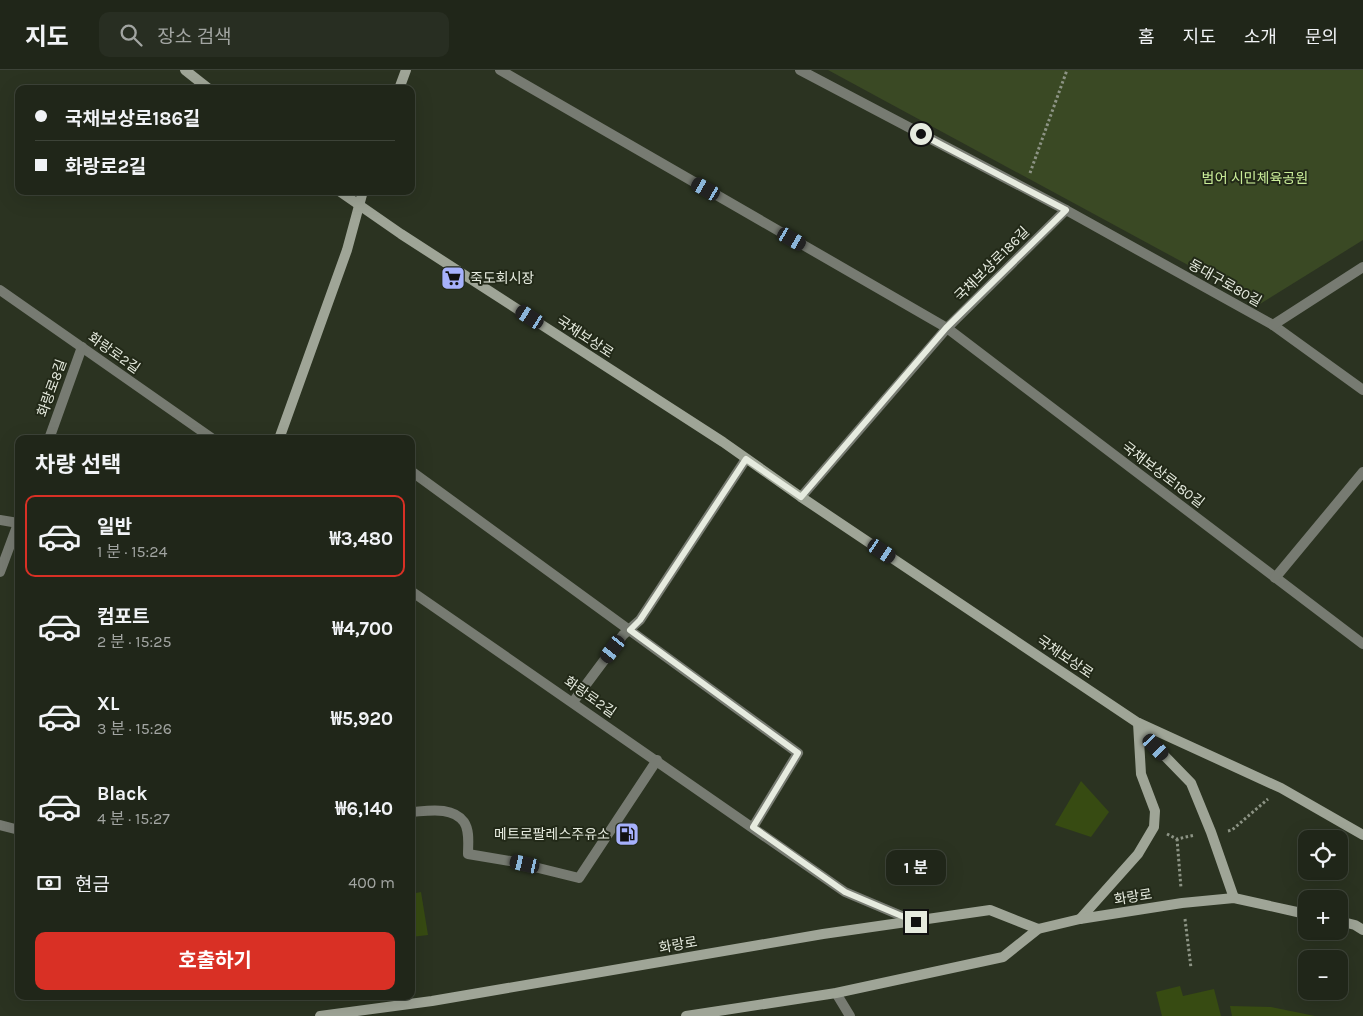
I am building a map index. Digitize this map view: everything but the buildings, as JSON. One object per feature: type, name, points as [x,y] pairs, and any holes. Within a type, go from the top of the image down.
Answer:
[{"type":"main road","points":[[185,70],[204,85]]},
{"type":"main road","points":[[400,85],[406,70]]},
{"type":"main road","name":"국채보상로","points":[[345,195],[746,459],[1138,723],[1156,747],[1191,783],[1211,832],[1234,898]]},
{"type":"main road","points":[[280,435],[347,250],[362,195]]},
{"type":"main road","points":[[1080,919],[1138,854],[1154,827],[1155,811],[1141,774],[1138,723],[1281,788],[1363,835]]},
{"type":"main road","points":[[1234,898],[1298,912]]},
{"type":"main road","name":"화랑로","points":[[686,1016],[836,993],[1003,957],[1038,929],[1080,919],[1182,903],[1234,898]]},
{"type":"main road","name":"화랑로","points":[[320,1016],[432,1001],[823,934],[990,910],[1038,929]]},
{"type":"main road","points":[[1348,923],[1363,930]]},
{"type":"street","name":"국채보상로180길","points":[[500,70],[946,328],[1363,644]]},
{"type":"street","points":[[800,70],[1066,210]]},
{"type":"street","name":"국채보상로186길","points":[[801,497],[946,328],[1066,210]]},
{"type":"street","name":"동대구로80길","points":[[1066,210],[1273,325],[1363,390]]},
{"type":"street","points":[[1273,325],[1363,267]]},
{"type":"street","name":"화랑로2길","points":[[0,290],[207,435]]},
{"type":"street","name":"화랑로8길","points":[[50,435],[82,347]]},
{"type":"street","points":[[574,702],[623,635],[640,620],[746,459]]},
{"type":"street","points":[[1275,578],[1363,472]]},
{"type":"street","points":[[415,474],[798,753],[753,827]]},
{"type":"street","points":[[0,520],[15,522]]},
{"type":"street","points":[[0,572],[15,530]]},
{"type":"street","name":"화랑로2길","points":[[415,594],[574,702],[845,892],[916,922]]},
{"type":"street","points":[[415,812],[432,810],[447,812],[456,816],[464,823],[468,834],[468,854],[510,861],[578,878],[657,760]]},
{"type":"street","points":[[0,825],[15,829]]},
{"type":"street","points":[[836,993],[850,1016]]},
{"type":"path","points":[[1024,188],[1067,70]]},
{"type":"green space","name":"범어 시민체육공원","points":[[828,70],[1363,70],[1363,240],[1260,304]]},
{"type":"place","name":"죽도회시장","points":[[453,278]]},
{"type":"place","name":"메트로팔레스주유소","points":[[627,834]]},
{"type":"route","points":[[916,922],[845,892],[753,827],[798,753],[630,630],[640,620],[746,459],[801,497],[946,328],[1066,210],[921,134]]}]
